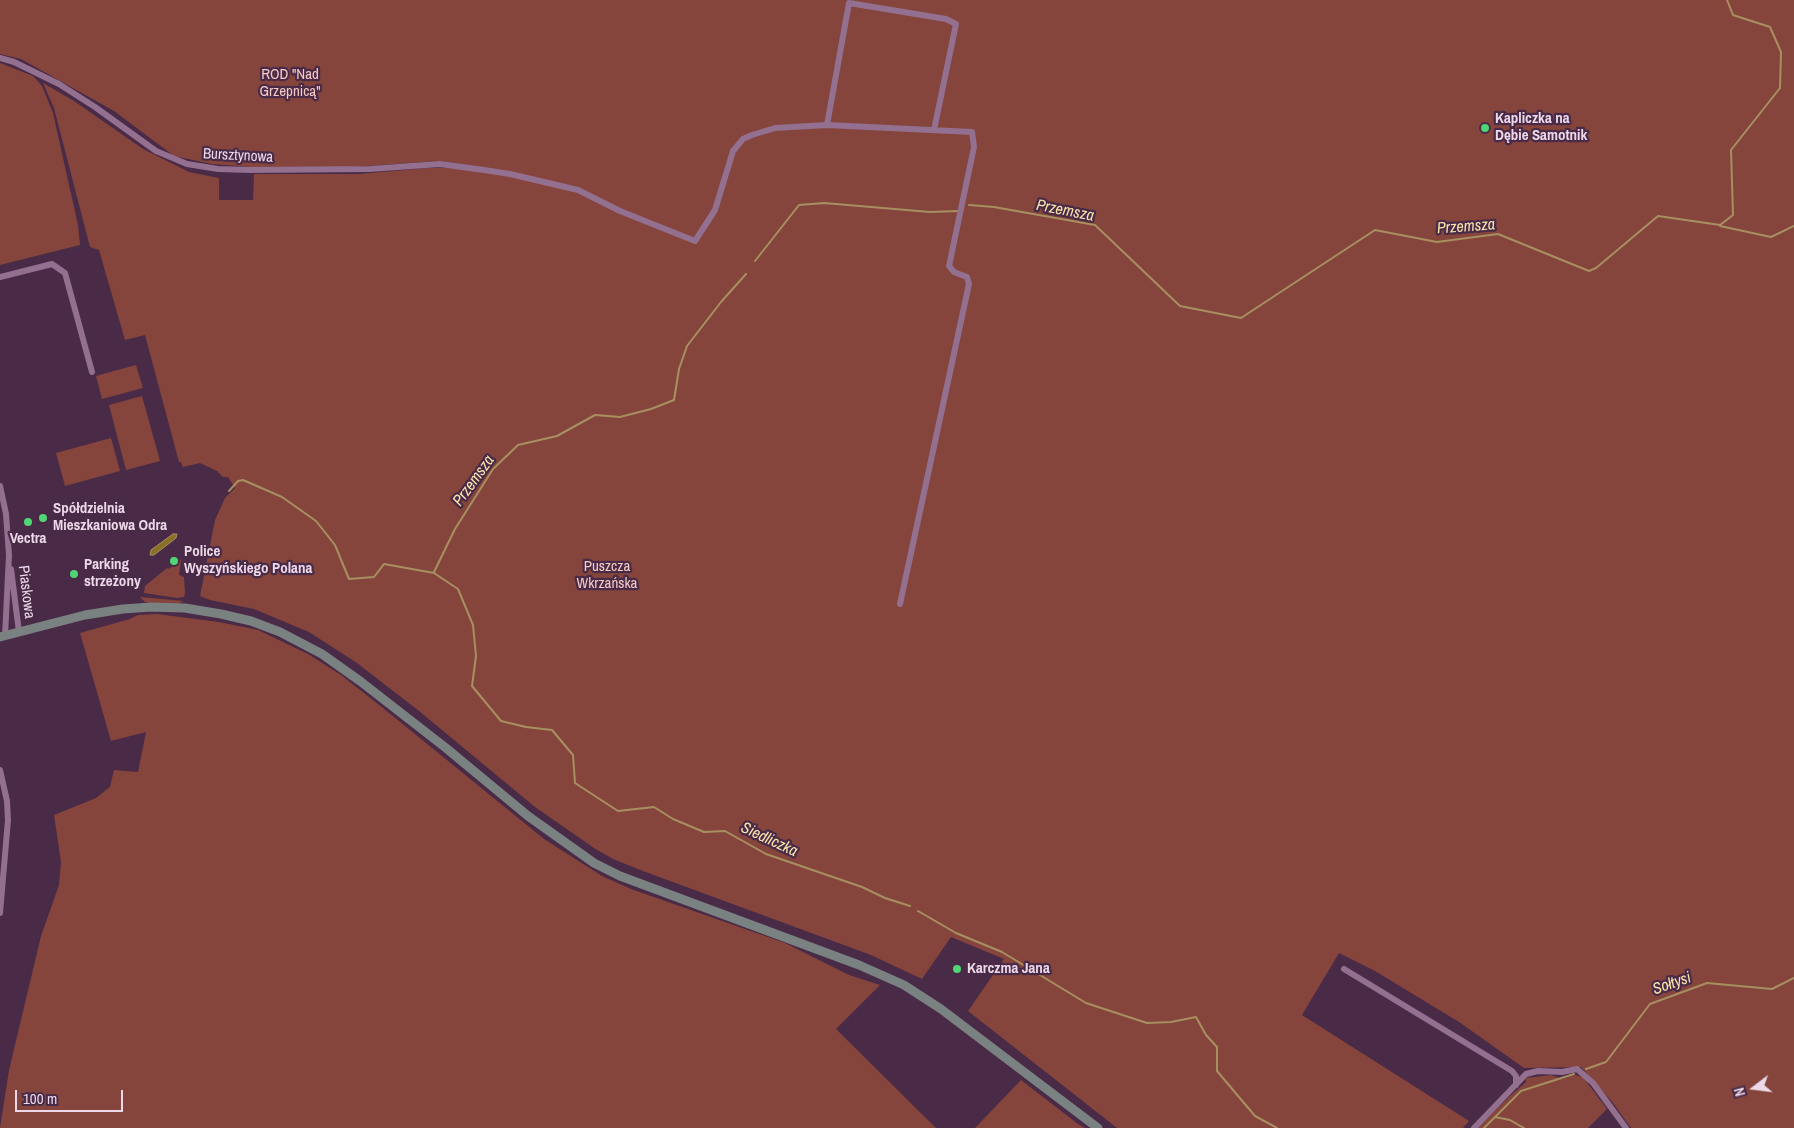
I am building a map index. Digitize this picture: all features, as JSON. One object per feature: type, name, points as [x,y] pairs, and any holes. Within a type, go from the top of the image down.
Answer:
[{"type":"street","points":[[900,604],[969,284],[967,277],[954,272],[949,266],[974,147],[972,132],[827,126],[849,3],[946,20],[956,24],[934,130]]},
{"type":"street","name":"Bursztynowa","points":[[0,58],[21,65],[59,84],[92,104],[156,150],[187,164],[218,169],[269,171],[370,169],[440,164],[474,168],[510,174],[578,190],[620,211],[694,241],[715,210],[733,151],[743,140],[752,134],[775,128],[827,126]]},
{"type":"street","points":[[0,277],[52,264],[65,273],[92,372]]},
{"type":"street","name":"Piaskowa","points":[[0,486],[6,514],[9,555],[19,632]]},
{"type":"street","name":"Piaskowa","points":[[2,637],[9,555]]},
{"type":"street","points":[[2,637],[70,618],[123,609],[161,607],[204,611],[264,626],[322,654],[360,681],[446,748],[528,816],[594,864],[620,876],[859,965],[904,985],[941,1009],[1098,1128]]},
{"type":"street","points":[[0,770],[8,812],[3,849],[0,912]]},
{"type":"street","points":[[1344,969],[1512,1071],[1516,1076],[1516,1085]]},
{"type":"street","points":[[1474,1128],[1526,1074],[1538,1071],[1562,1072],[1577,1069],[1593,1083],[1626,1128]]},
{"type":"green space","points":[[0,0],[1794,0],[1794,1128],[1631,1128],[1613,1103],[1581,1067],[1524,1068],[1459,1022],[1375,971],[1339,953],[1302,1015],[1469,1121],[1463,1128],[1117,1128],[968,1011],[1004,959],[951,937],[922,979],[871,955],[643,871],[613,859],[594,848],[535,807],[419,711],[357,663],[309,632],[254,609],[210,600],[200,596],[215,520],[225,498],[235,488],[228,477],[223,477],[217,471],[200,463],[183,467],[181,462],[179,462],[145,335],[125,340],[99,250],[90,247],[54,108],[43,83],[74,101],[143,149],[189,172],[219,178],[219,200],[253,200],[254,174],[359,174],[428,168],[482,167],[440,161],[351,167],[250,167],[212,164],[174,156],[114,111],[21,59],[0,54]]},
{"type":"green space","points":[[0,63],[33,76],[42,86],[53,113],[78,225],[80,245],[0,265]]},
{"type":"green space","points":[[136,365],[143,388],[102,399],[96,376]]},
{"type":"green space","points":[[142,396],[160,461],[126,470],[109,405]]},
{"type":"green space","points":[[111,438],[120,471],[65,486],[56,453]]},
{"type":"green space","points":[[179,559],[181,560],[179,575],[184,577],[184,597],[177,598],[144,593],[145,586],[167,568],[172,567],[171,565]]},
{"type":"green space","points":[[140,597],[184,601],[177,604],[150,603],[145,602]]},
{"type":"green space","points":[[157,614],[219,622],[258,630],[308,654],[341,675],[544,839],[602,876],[631,889],[785,943],[849,975],[880,985],[836,1029],[936,1128],[0,1128],[9,1070],[41,936],[59,885],[61,862],[54,815],[96,798],[110,787],[114,770],[138,772],[146,732],[111,741],[80,633],[138,615]]},
{"type":"green space","points":[[1551,1075],[1562,1079],[1575,1075],[1583,1077],[1607,1109],[1588,1128],[1477,1128],[1526,1082],[1526,1078]]},
{"type":"green space","points":[[1021,1080],[1078,1124],[1085,1128],[975,1128]]},
{"type":"shaded area","points":[[173,534],[177,534],[176,538],[154,555],[150,555],[151,550]]},
{"type":"waterway","name":"Przemsza","points":[[969,205],[994,207],[1095,225],[1180,306],[1241,318],[1375,230],[1437,242],[1498,234],[1589,271],[1596,268],[1658,216],[1720,225],[1733,215],[1731,150],[1780,88],[1781,52],[1770,27],[1733,15],[1727,0]]},
{"type":"waterway","name":"Przemsza","points":[[755,261],[799,205],[824,203],[930,212],[959,211]]},
{"type":"waterway","points":[[1720,226],[1771,237],[1794,226]]},
{"type":"waterway","name":"Przemsza","points":[[434,572],[455,529],[493,469],[518,445],[557,436],[595,415],[620,417],[651,409],[674,400],[679,369],[687,346],[721,302],[746,274]]},
{"type":"waterway","name":"Siedliczka","points":[[229,491],[238,481],[243,480],[282,497],[316,521],[335,545],[349,579],[374,577],[384,564],[434,573],[458,589],[473,625],[476,656],[472,686],[501,721],[526,727],[552,730],[573,755],[575,783],[618,811],[654,807],[673,819],[704,832],[725,831],[766,854],[862,887],[885,898],[910,906]]},
{"type":"waterway","name":"Siedliczka","points":[[918,911],[956,933],[1002,952],[1086,1003],[1147,1023],[1171,1022],[1196,1017],[1206,1035],[1217,1047],[1217,1071],[1255,1116],[1277,1128]]},
{"type":"waterway","name":"Sołtysi","points":[[1586,1069],[1606,1062],[1650,1004],[1707,983],[1772,989],[1794,978]]},
{"type":"waterway","name":"Sołtysi","points":[[1495,1117],[1521,1091],[1574,1074]]},
{"type":"waterway","name":"Siedliczka","points":[[1484,1128],[1495,1117],[1510,1120],[1524,1128]]},
{"type":"place","name":"Kapliczka na Dębie Samotnik","points":[[1485,128]]},
{"type":"place","name":"Spółdzielnia Mieszkaniowa Odra","points":[[43,518]]},
{"type":"place","name":"Vectra","points":[[28,522]]},
{"type":"place","name":"Police Wyszyńskiego Polana","points":[[174,561]]},
{"type":"place","name":"Parking strzeżony","points":[[74,574]]},
{"type":"place","name":"Karczma Jana","points":[[957,969]]},
{"type":"park label","name":"ROD \"Nad Grzepnicą\"","points":[[290,84]]},
{"type":"park label","name":"Puszcza Wkrzańska","points":[[607,576]]}]
